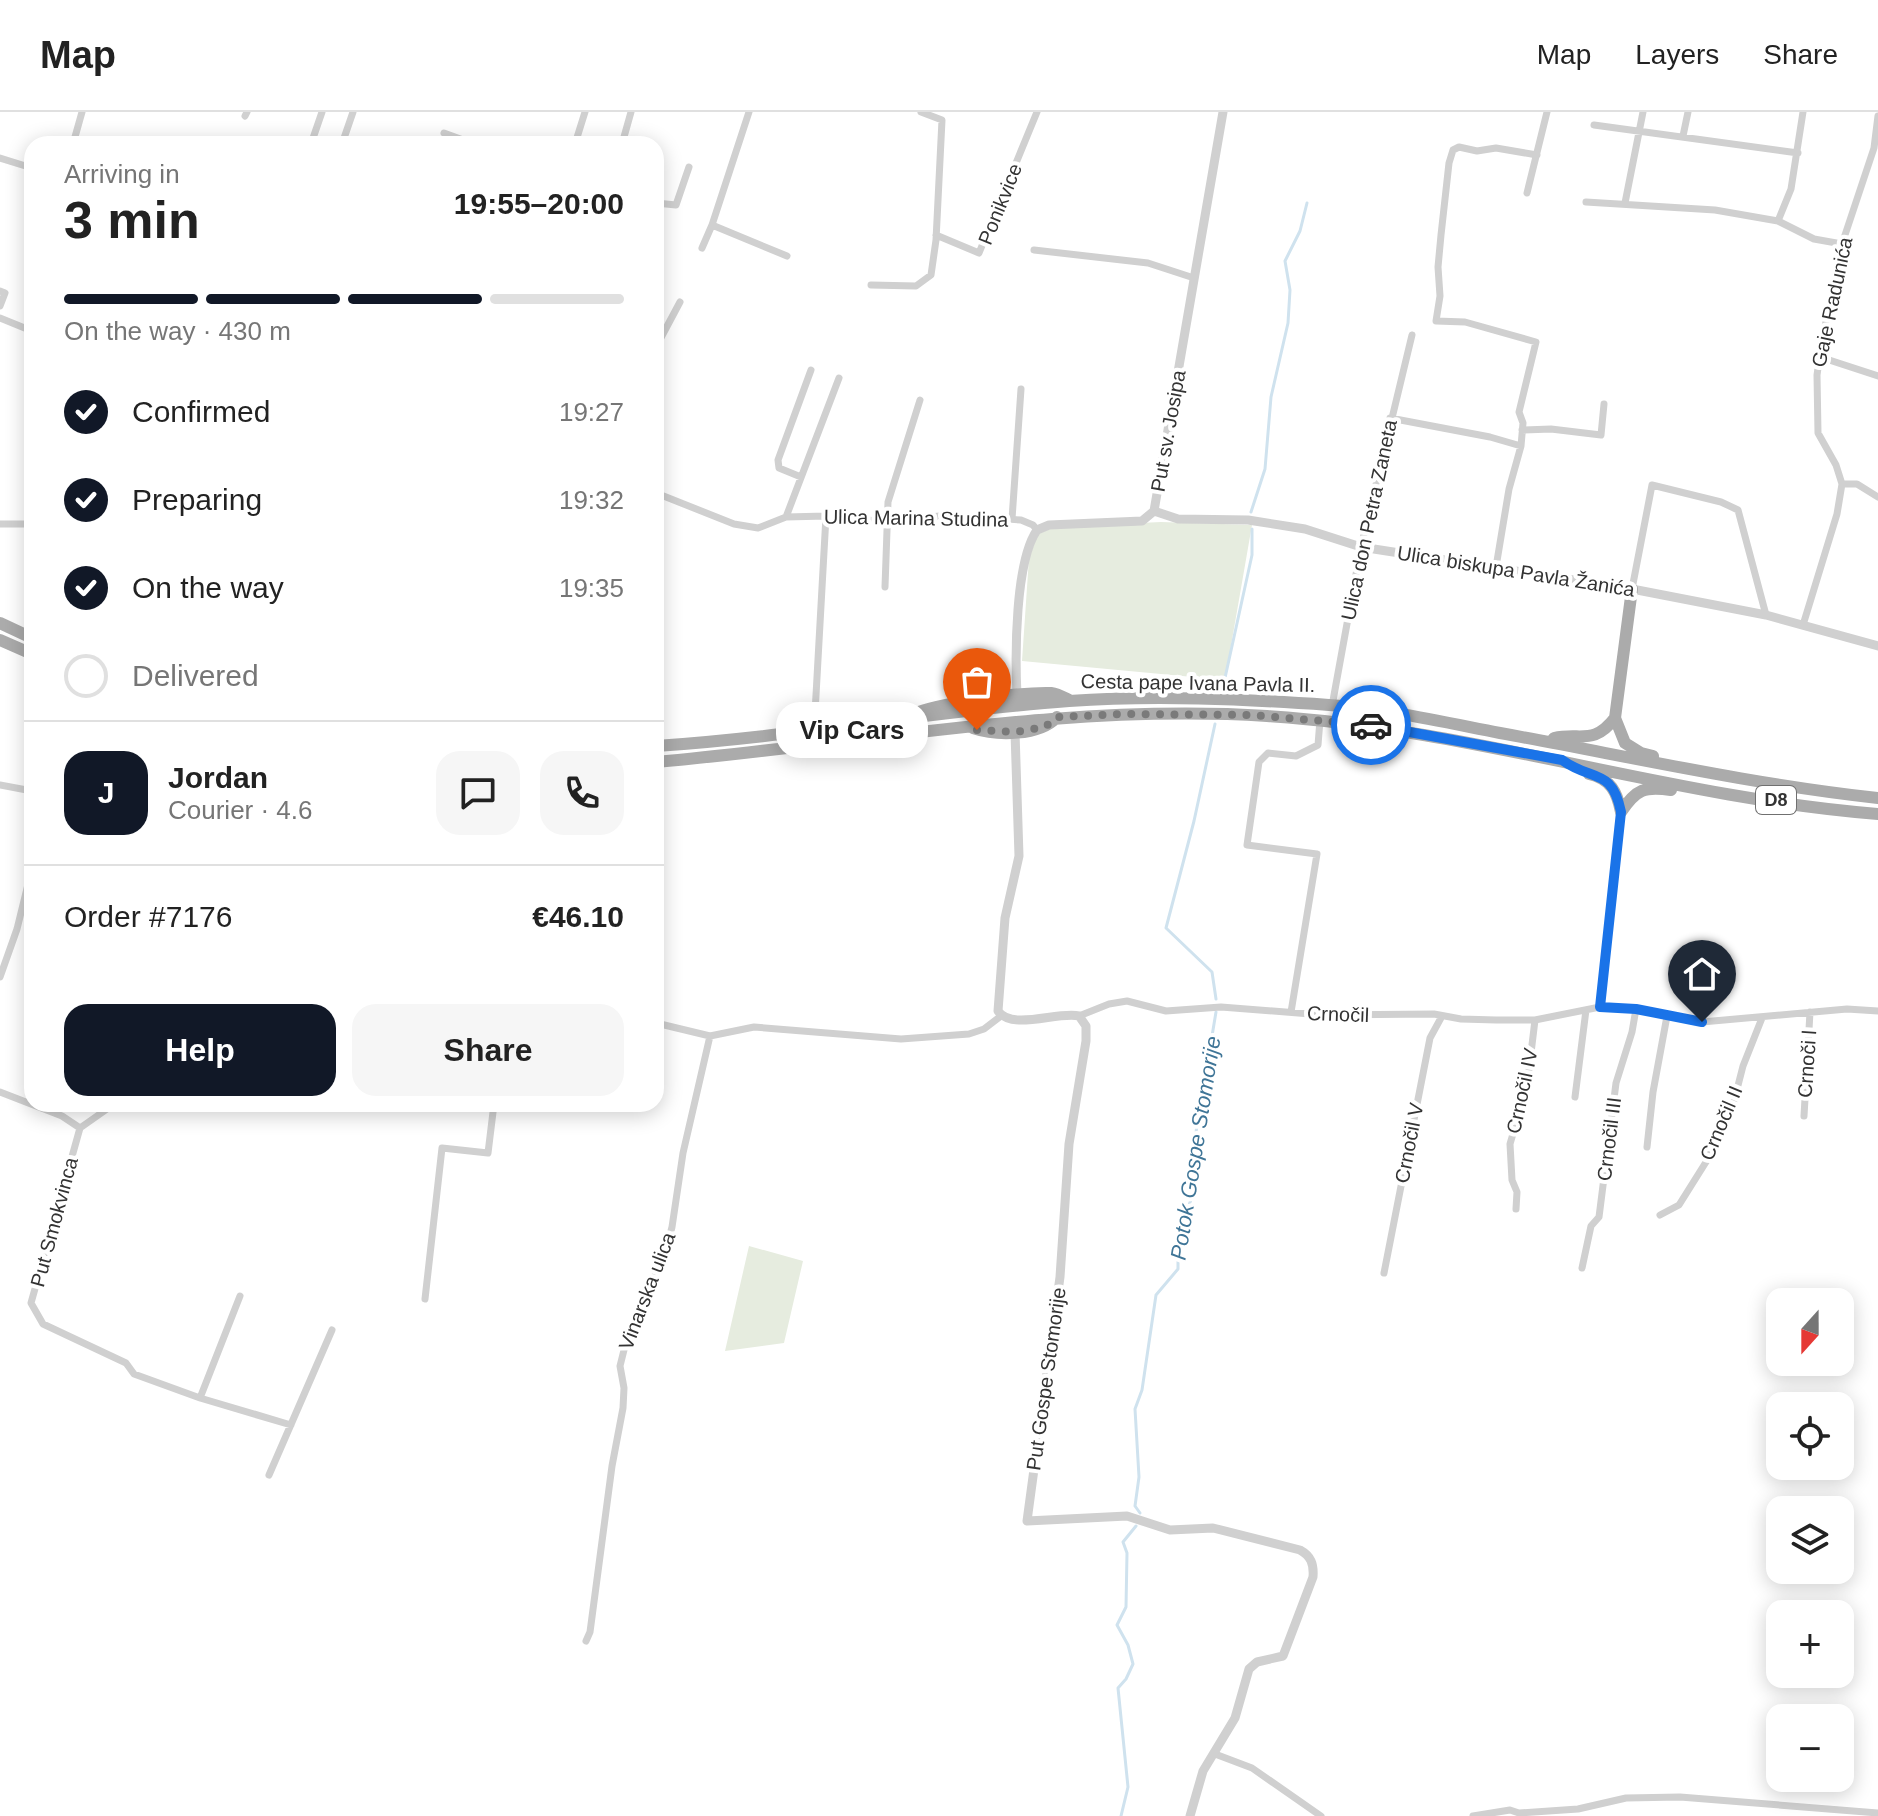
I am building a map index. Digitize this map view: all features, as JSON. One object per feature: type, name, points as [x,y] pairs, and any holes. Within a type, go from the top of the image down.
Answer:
[{"type":"main road","points":[[1632,589],[1615,718],[1625,743],[1632,749],[1677,762],[1687,770]]},
{"type":"main road","points":[[0,620],[24,635]]},
{"type":"main road","points":[[2,641],[24,651]]},
{"type":"main road","points":[[908,719],[922,710],[935,707],[1017,695],[1053,693],[1072,701]]},
{"type":"main road","name":"Cesta pape Ivana Pavla II.","points":[[664,745],[1072,701],[1175,699],[1332,706],[1421,718],[1800,790],[1878,798]]},
{"type":"main road","name":"Cesta pape Ivana Pavla II.","points":[[664,761],[1057,717],[1233,714],[1379,726],[1699,788],[1878,814]]},
{"type":"main road","points":[[967,725],[988,732],[1015,732],[1045,727],[1057,717]]},
{"type":"main road","points":[[1547,741],[1562,736],[1579,739],[1596,736],[1615,718]]},
{"type":"main road","points":[[1562,760],[1576,771],[1602,777],[1612,786],[1621,812]]},
{"type":"main road","points":[[1621,812],[1636,793],[1651,787],[1683,792],[1699,788]]},
{"type":"street","points":[[75,136],[82,112]]},
{"type":"street","points":[[314,136],[322,112]]},
{"type":"street","points":[[345,136],[353,112]]},
{"type":"street","points":[[578,136],[585,112]]},
{"type":"street","points":[[624,136],[631,112]]},
{"type":"street","points":[[702,248],[749,112]]},
{"type":"street","points":[[871,285],[916,286],[931,275],[942,120],[921,112]]},
{"type":"street","name":"Ponikvice","points":[[936,235],[979,253],[1037,112]]},
{"type":"street","name":"Put sv. Josipa","points":[[1037,530],[1049,525],[1142,521],[1154,511],[1223,112]]},
{"type":"street","points":[[1527,193],[1547,112]]},
{"type":"street","points":[[1625,203],[1643,112]]},
{"type":"street","points":[[1683,136],[1688,112]]},
{"type":"street","points":[[1778,221],[1791,189],[1803,112]]},
{"type":"street","name":"Gaje Radunića","points":[[1842,484],[1836,465],[1818,433],[1817,375],[1842,244],[1874,148],[1878,116]]},
{"type":"street","points":[[1594,125],[1798,153]]},
{"type":"street","points":[[444,133],[452,136]]},
{"type":"street","points":[[1496,567],[1509,489],[1521,446],[1519,412],[1536,342],[1465,322],[1436,321],[1440,296],[1439,259],[1453,150],[1459,147],[1477,151],[1496,148],[1537,155]]},
{"type":"street","points":[[0,158],[24,166]]},
{"type":"street","points":[[664,204],[676,205],[689,167]]},
{"type":"street","points":[[1586,202],[1715,210],[1778,221],[1814,239],[1842,244]]},
{"type":"street","points":[[712,225],[787,256]]},
{"type":"street","points":[[1034,250],[1148,263],[1194,278]]},
{"type":"street","points":[[0,291],[5,293],[0,306]]},
{"type":"street","points":[[664,332],[680,302]]},
{"type":"street","points":[[0,318],[24,328]]},
{"type":"street","name":"Ulica don Petra Zaneta","points":[[1332,706],[1361,547],[1412,335]]},
{"type":"street","points":[[1820,357],[1878,376]]},
{"type":"street","points":[[801,477],[779,468],[778,460],[811,370]]},
{"type":"street","points":[[786,517],[839,378]]},
{"type":"street","points":[[1012,519],[1021,389]]},
{"type":"street","points":[[885,587],[888,502],[920,400]]},
{"type":"street","points":[[1522,430],[1551,429],[1601,435],[1604,404]]},
{"type":"street","points":[[1390,418],[1521,446]]},
{"type":"street","points":[[1803,625],[1837,514],[1842,484],[1857,484],[1878,497]]},
{"type":"street","points":[[1632,589],[1652,485],[1721,502],[1738,510],[1766,615]]},
{"type":"street","name":"Ulica Marina Studina","points":[[664,496],[734,524],[758,528],[786,517],[826,516],[888,522],[948,515],[1012,519],[1033,525],[1037,530]]},
{"type":"street","name":"Ulica biskupa Pavla Žanića","points":[[1154,511],[1178,519],[1248,520],[1305,529],[1361,547],[1632,589],[1766,615],[1878,646]]},
{"type":"street","points":[[814,731],[826,516]]},
{"type":"street","points":[[0,524],[24,524]]},
{"type":"street","points":[[1017,695],[1022,574],[1037,530]]},
{"type":"street","points":[[1291,1012],[1317,854],[1247,845],[1259,762],[1268,753],[1296,756],[1318,745],[1320,720]]},
{"type":"street","points":[[1001,1016],[997,1003],[1005,918],[1019,856],[1015,732]]},
{"type":"street","points":[[0,785],[24,790]]},
{"type":"street","points":[[1600,1007],[1621,812]]},
{"type":"street","points":[[0,977],[24,901]]},
{"type":"street","name":"Crnočil","points":[[1079,1016],[1109,1004],[1127,1001],[1166,1011],[1221,1007],[1323,1015],[1535,1020],[1600,1007]]},
{"type":"street","name":"Crnoči l","points":[[1600,1007],[1636,1009],[1702,1022],[1847,1009],[1878,1011]]},
{"type":"street","name":"Crnočil III","points":[[1582,1268],[1591,1226],[1599,1217],[1616,1083],[1636,1009]]},
{"type":"street","points":[[1575,1097],[1586,1010]]},
{"type":"street","name":"Crnoči l","points":[[1804,1116],[1810,1012]]},
{"type":"street","points":[[1001,1016],[1009,1019],[1079,1016]]},
{"type":"street","points":[[664,1025],[710,1036],[754,1027],[901,1039],[969,1034],[984,1029],[1001,1016]]},
{"type":"street","name":"Put Gospe Stomorije","points":[[1079,1016],[1086,1026],[1086,1041],[1069,1144],[1060,1277],[1027,1521],[1127,1516],[1170,1530],[1213,1528],[1300,1550],[1311,1558],[1314,1566],[1313,1577],[1283,1656],[1257,1662],[1249,1669],[1235,1718],[1203,1771],[1190,1816]]},
{"type":"street","name":"Crnočil V","points":[[1384,1273],[1430,1038],[1442,1016]]},
{"type":"street","points":[[1647,1147],[1667,1016]]},
{"type":"street","name":"Crnočil II","points":[[1660,1215],[1679,1205],[1706,1162],[1733,1105],[1743,1066],[1762,1018]]},
{"type":"street","name":"Crnočil IV","points":[[1516,1209],[1517,1192],[1512,1180],[1510,1144],[1527,1086],[1535,1020]]},
{"type":"street","name":"Vinarska ulica","points":[[586,1641],[590,1632],[612,1466],[623,1408],[624,1388],[620,1366],[626,1342],[669,1239],[683,1153],[710,1036]]},
{"type":"street","points":[[0,1092],[24,1101]]},
{"type":"street","points":[[52,1112],[80,1128],[103,1112]]},
{"type":"street","points":[[425,1299],[442,1148],[488,1153],[493,1112]]},
{"type":"street","name":"Put Smokvinca","points":[[80,1128],[31,1303],[43,1324],[126,1363],[134,1374],[200,1398],[291,1425]]},
{"type":"street","points":[[200,1398],[240,1296]]},
{"type":"street","points":[[269,1475],[332,1330]]},
{"type":"street","points":[[1215,1754],[1252,1768],[1321,1816]]},
{"type":"street","points":[[1473,1816],[1510,1810],[1517,1814],[1578,1809],[1626,1798],[1680,1797],[1878,1813]]},
{"type":"shaded area","points":[[1161,522],[1252,525],[1225,680],[1022,661],[1029,558],[1038,534],[1055,527]]},
{"type":"shaded area","points":[[749,1246],[803,1261],[784,1343],[725,1351]]},
{"type":"waterway","name":"Potok Gospe Stomorije","points":[[1251,512],[1265,469],[1271,397],[1288,323],[1290,290],[1285,261],[1300,231],[1307,203]]},
{"type":"waterway","name":"Potok Gospe Stomorije","points":[[1223,687],[1252,555],[1252,529]]},
{"type":"waterway","name":"Potok Gospe Stomorije","points":[[1215,724],[1166,928],[1212,972],[1216,999]]},
{"type":"waterway","name":"Potok Gospe Stomorije","points":[[1140,1513],[1135,1506],[1139,1477],[1135,1409],[1142,1390],[1156,1295],[1178,1269],[1178,1230],[1191,1200],[1191,1162],[1216,1012]]},
{"type":"waterway","name":"Potok Gospe Stomorije","points":[[1121,1816],[1128,1787],[1118,1688],[1133,1664],[1128,1645],[1117,1625],[1126,1607],[1127,1553],[1123,1542],[1136,1526]]},
{"type":"way so far","points":[[977,730],[1015,732],[1045,727],[1057,717],[1125,714],[1233,714],[1371,725]]},
{"type":"place","name":"Vip Cars","points":[[977,730]]},
{"type":"route","points":[[1371,725],[1562,760],[1576,771],[1602,777],[1619,798],[1621,812],[1600,1007],[1636,1009],[1702,1022]]}]
